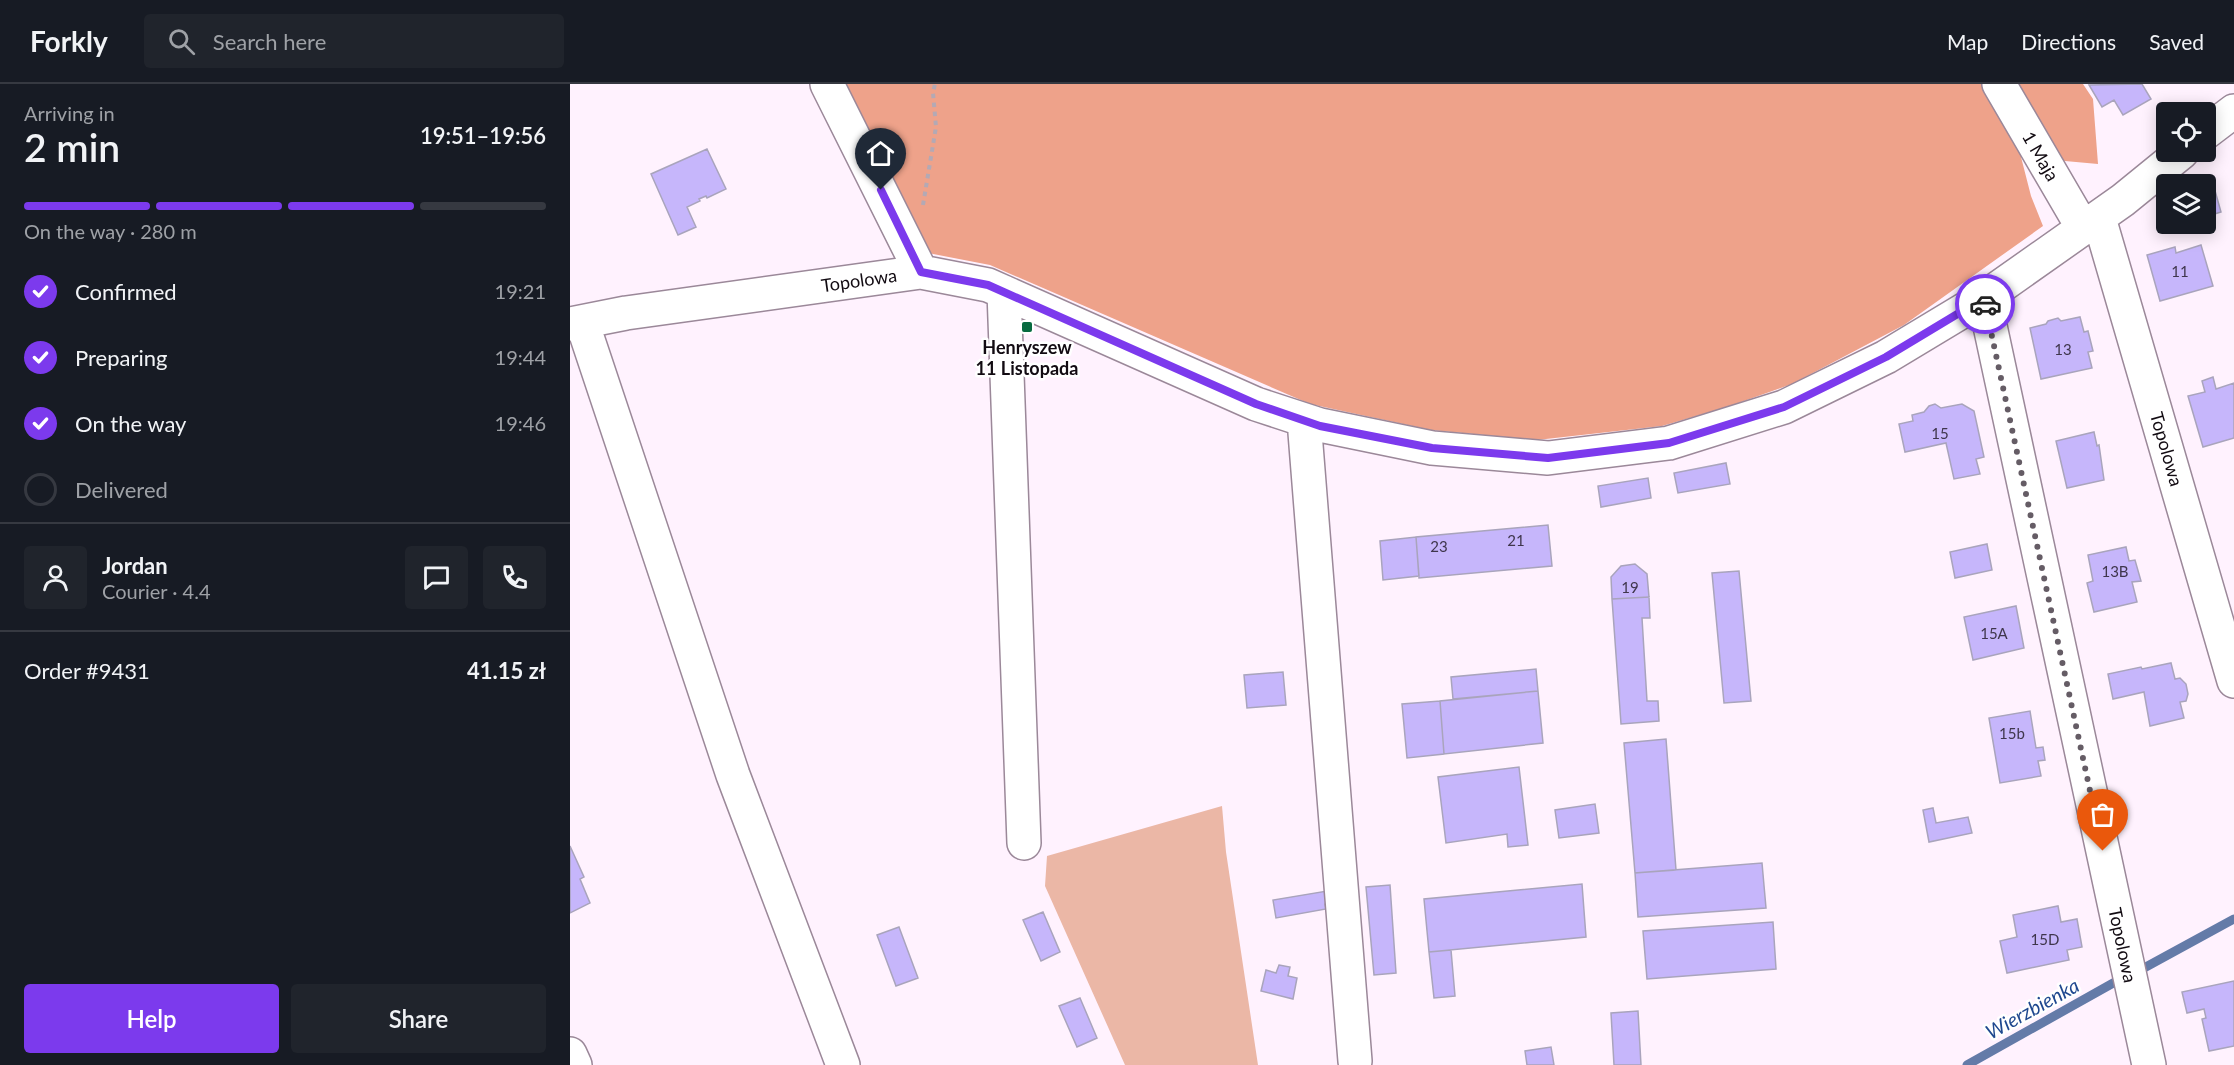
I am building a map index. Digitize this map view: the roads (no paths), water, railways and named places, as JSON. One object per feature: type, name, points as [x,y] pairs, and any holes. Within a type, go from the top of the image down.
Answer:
[{"type":"street","points":[[827,84],[917,263]]},
{"type":"street","name":"1 Maja","points":[[1999,84],[2091,223]]},
{"type":"street","points":[[2216,125],[2234,111]]},
{"type":"street","name":"Topolowa","points":[[576,323],[917,263],[988,285],[1256,404],[1320,426],[1432,448],[1548,458],[1669,443],[1784,407],[1886,357],[1984,298],[2123,200],[2170,162]]},
{"type":"street","name":"Topolowa","points":[[2091,223],[2234,681]]},
{"type":"street","points":[[1004,292],[1024,843]]},
{"type":"street","name":"Topolowa","points":[[1984,298],[2149,1065]]},
{"type":"street","points":[[576,323],[734,776],[843,1065]]},
{"type":"street","points":[[1304,420],[1355,1061]]},
{"type":"street","points":[[570,1054],[575,1065]]},
{"type":"waterway","name":"Wierzbienka","points":[[2144,968],[2234,919]]},
{"type":"waterway","name":"Wierzbienka","points":[[1967,1065],[2115,982]]},
{"type":"place","name":"Henryszew 11 Listopada","points":[[1027,327]]}]
